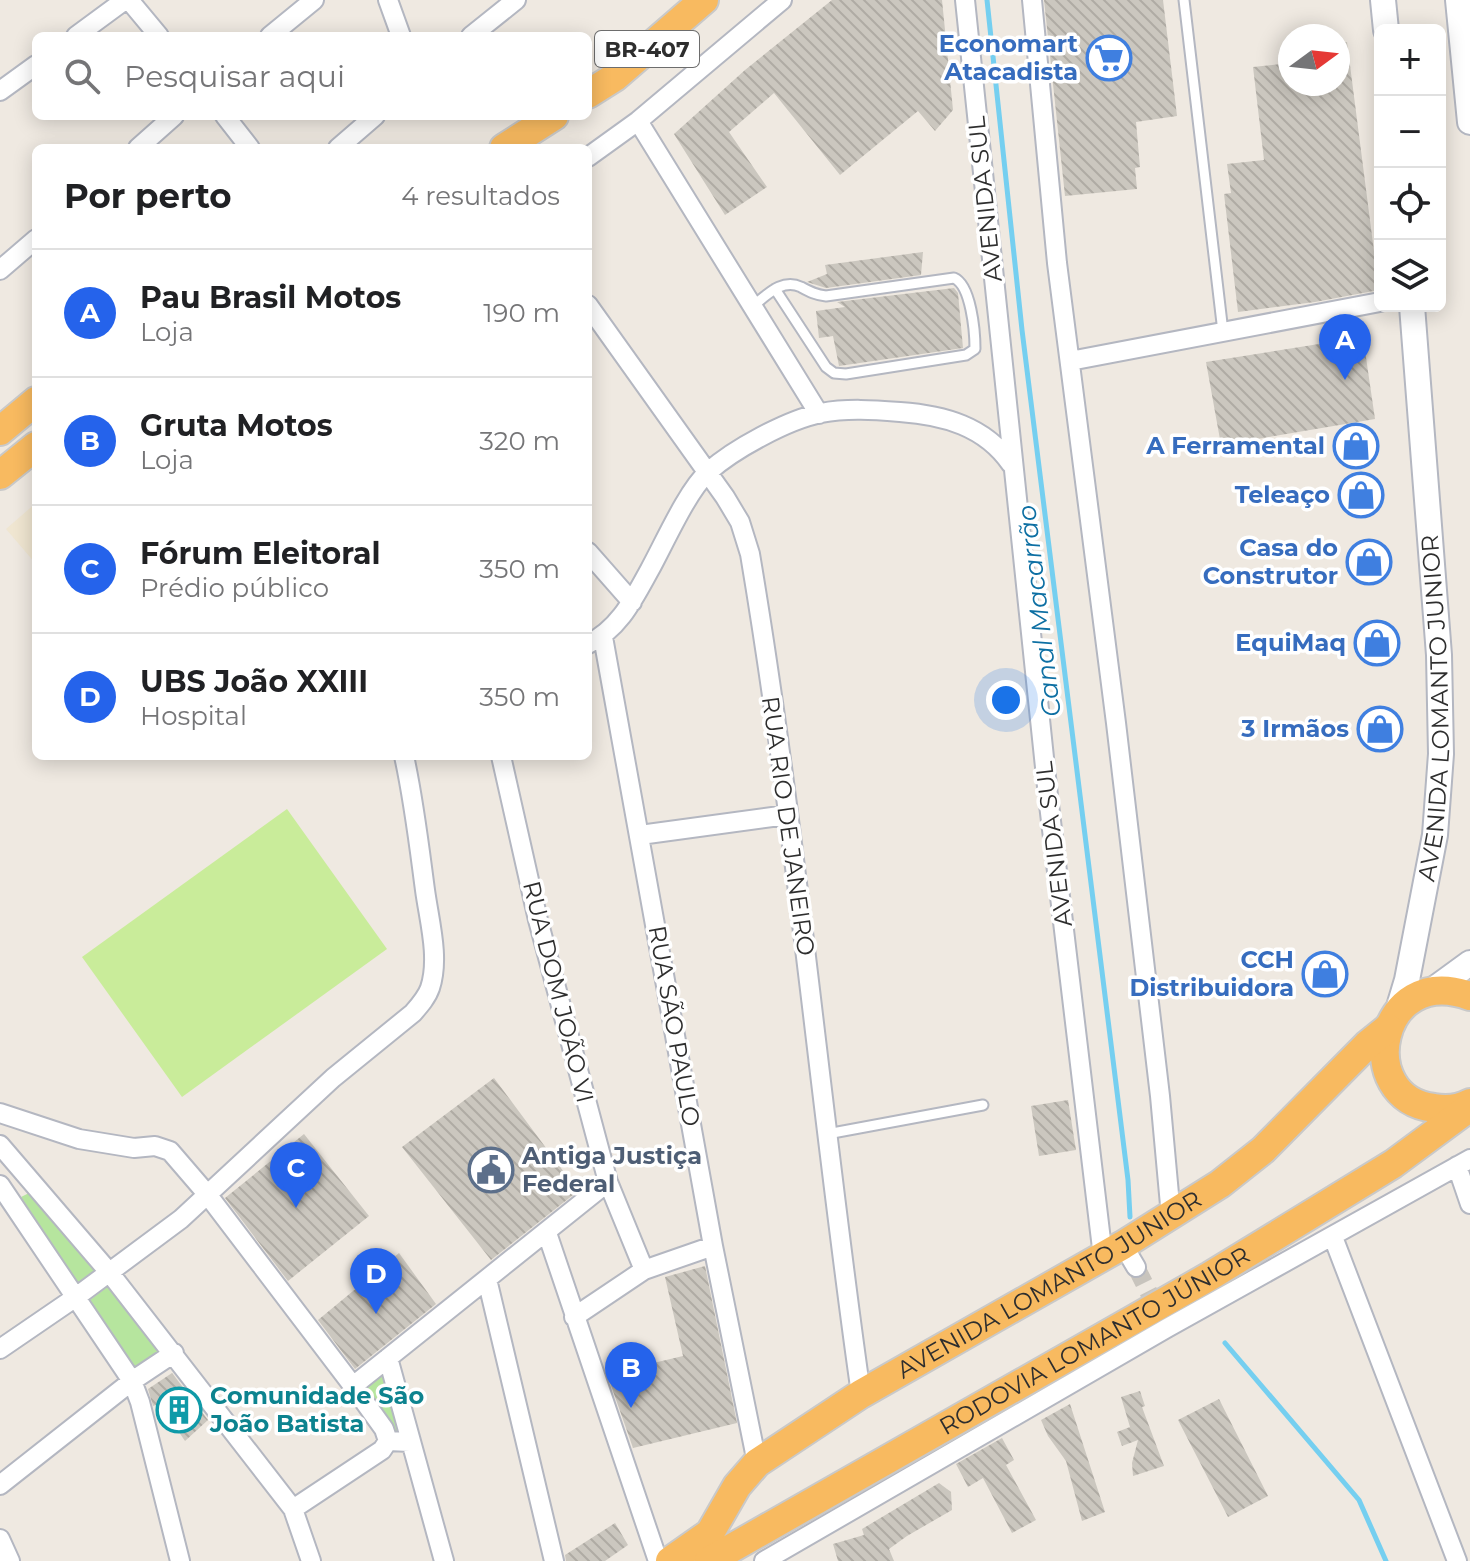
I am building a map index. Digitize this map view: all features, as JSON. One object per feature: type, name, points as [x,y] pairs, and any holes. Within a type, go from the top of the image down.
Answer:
[{"type":"highway","name":"BR-407","points":[[592,91],[615,77],[704,0]]},
{"type":"highway","points":[[510,144],[548,120]]},
{"type":"highway","points":[[0,431],[32,404]]},
{"type":"highway","points":[[0,475],[32,449]]},
{"type":"highway","points":[[1470,996],[1453,990],[1433,990],[1414,997],[1393,1019],[1384,1048],[1387,1068],[1396,1086],[1410,1099],[1427,1107],[1446,1110],[1470,1105]]},
{"type":"highway","name":"AVENIDA LOMANTO JUNIOR","points":[[670,1561],[710,1533],[737,1486],[757,1463],[861,1394],[1121,1256],[1171,1216],[1220,1184],[1263,1150],[1393,1019]]},
{"type":"highway","name":"RODOVIA LOMANTO JÚNIOR","points":[[709,1561],[1210,1276],[1393,1164],[1470,1105]]},
{"type":"main road","points":[[1383,0],[1385,24]]},
{"type":"main road","points":[[1458,0],[1470,122]]},
{"type":"main road","name":"AVENIDA LOMANTO JUNIOR","points":[[1393,1019],[1407,980],[1435,835],[1441,754],[1438,639],[1412,312]]},
{"type":"main road","points":[[1433,990],[1470,963]]},
{"type":"street","points":[[82,32],[127,0],[155,32]]},
{"type":"street","points":[[275,32],[314,0]]},
{"type":"street","points":[[388,0],[400,32]]},
{"type":"street","points":[[476,32],[516,0]]},
{"type":"street","points":[[592,154],[638,121],[782,0]]},
{"type":"street","name":"AVENIDA SUL","points":[[965,0],[1048,796],[1121,1256]]},
{"type":"street","points":[[1032,0],[1056,247],[1116,723],[1171,1216]]},
{"type":"street","points":[[0,91],[32,68]]},
{"type":"street","points":[[142,144],[170,120]]},
{"type":"street","points":[[228,120],[247,144]]},
{"type":"street","points":[[343,144],[370,120]]},
{"type":"street","points":[[638,121],[819,414]]},
{"type":"street","points":[[0,270],[32,242]]},
{"type":"street","points":[[1070,361],[1374,303]]},
{"type":"street","name":"RUA RIO DE JANEIRO","points":[[592,311],[708,472],[740,522],[750,554],[787,815],[861,1394]]},
{"type":"street","points":[[595,640],[620,620],[708,472],[760,439],[819,414],[874,410],[931,414],[969,427],[1001,450],[1012,466]]},
{"type":"street","points":[[592,557],[632,602]]},
{"type":"street","name":"RUA SÃO PAULO","points":[[595,640],[640,835],[713,1246],[757,1463]]},
{"type":"street","points":[[0,1349],[181,1219],[333,1078],[413,1013],[430,987],[433,967],[416,814],[405,760]]},
{"type":"street","name":"RUA DOM JOÃO VI","points":[[502,760],[538,920],[608,1182],[644,1270]]},
{"type":"street","points":[[640,835],[787,815]]},
{"type":"street","points":[[0,1113],[79,1139],[134,1148],[155,1146],[175,1155],[353,1386],[384,1429],[388,1441]]},
{"type":"street","points":[[0,1145],[109,1272],[293,1509],[311,1561]]},
{"type":"street","points":[[770,1559],[1163,1320],[1333,1237],[1463,1162],[1470,1204]]},
{"type":"street","points":[[28,1177],[4,1190],[132,1381],[180,1561]]},
{"type":"street","points":[[353,1386],[608,1182]]},
{"type":"street","points":[[547,1233],[658,1561]]},
{"type":"street","points":[[1333,1237],[1457,1561]]},
{"type":"street","points":[[574,1317],[644,1270],[713,1246]]},
{"type":"street","points":[[487,1279],[554,1561]]},
{"type":"street","points":[[0,1485],[132,1381],[174,1353]]},
{"type":"street","points":[[388,1358],[444,1561]]},
{"type":"street","points":[[293,1509],[382,1450],[388,1441]]},
{"type":"street","points":[[388,1441],[410,1442]]},
{"type":"street","points":[[0,1539],[10,1561]]},
{"type":"lane","points":[[1184,0],[1223,332]]},
{"type":"lane","points":[[753,306],[775,289],[792,284],[826,296],[954,278],[962,282],[967,292],[975,349],[966,355],[846,374],[834,373],[826,367],[775,289]]},
{"type":"lane","points":[[827,1134],[983,1105]]},
{"type":"shaded area","points":[[32,506],[32,559],[6,529]]},
{"type":"green space","points":[[287,809],[387,949],[182,1097],[82,957]]},
{"type":"green space","points":[[33,1191],[100,1270],[79,1285],[21,1197]]},
{"type":"green space","points":[[111,1284],[162,1348],[136,1369],[90,1300]]},
{"type":"green space","points":[[384,1373],[402,1433],[396,1435],[361,1388]]},
{"type":"building","points":[[832,0],[942,0],[953,110],[935,131],[918,111],[840,175],[774,93],[729,132],[767,187],[725,215],[674,134],[745,70]]},
{"type":"building","name":"Economart Atacadista","points":[[1044,0],[1163,0],[1177,116],[1136,122],[1140,167],[1135,168],[1137,189],[1065,196]]},
{"type":"building","points":[[1278,64],[1278,96],[1350,96],[1350,65],[1374,251],[1374,291],[1238,312],[1224,194],[1231,193],[1227,164],[1264,160],[1253,67]]},
{"type":"building","points":[[923,252],[921,275],[826,288],[807,282],[827,274],[825,265]]},
{"type":"building","points":[[954,288],[958,293],[963,348],[839,366],[833,336],[819,338],[816,311],[845,307],[837,302]]},
{"type":"building","points":[[1363,337],[1375,419],[1221,445],[1206,362]]},
{"type":"building","name":"Antiga Justiça Federal","points":[[494,1078],[578,1191],[491,1260],[402,1147]]},
{"type":"building","points":[[1068,1100],[1076,1150],[1039,1156],[1031,1106]]},
{"type":"building","points":[[304,1134],[369,1216],[288,1281],[225,1198]]},
{"type":"building","points":[[399,1253],[436,1304],[355,1369],[318,1320]]},
{"type":"building","points":[[705,1266],[737,1423],[633,1448],[607,1374],[683,1356],[665,1277]]},
{"type":"building","name":"Comunidade São João Batista","points":[[172,1373],[208,1420],[185,1441],[166,1413],[163,1417],[156,1405],[153,1406],[148,1389]]},
{"type":"building","points":[[1140,1391],[1145,1406],[1142,1407],[1164,1466],[1133,1476],[1132,1463],[1138,1440],[1122,1446],[1117,1432],[1130,1427],[1121,1397]]},
{"type":"building","points":[[1219,1399],[1268,1496],[1228,1517],[1178,1420]]},
{"type":"building","points":[[1070,1404],[1105,1512],[1082,1521],[1066,1461],[1041,1420]]},
{"type":"building","points":[[1002,1438],[1014,1460],[1006,1465],[1036,1520],[1012,1533],[983,1478],[968,1487],[956,1464]]},
{"type":"building","points":[[939,1483],[951,1492],[952,1510],[889,1549],[894,1561],[838,1561],[833,1544],[864,1535],[862,1529]]},
{"type":"building","points":[[615,1523],[628,1545],[605,1561],[566,1561],[565,1555]]},
{"type":"waterway","name":"Canal Macarrão","points":[[987,0],[1022,330],[1128,1180],[1130,1217]]},
{"type":"waterway","name":"Canal Macarrão","points":[[1225,1343],[1359,1500],[1386,1561]]},
{"type":"tunnel","points":[[1136,1267],[1159,1313]]},
{"type":"place","name":"Economart Atacadista","points":[[1109,58]]},
{"type":"place","name":"Pau Brasil Motos","points":[[1345,380]]},
{"type":"place","name":"A Ferramental","points":[[1356,446]]},
{"type":"place","name":"Teleaço","points":[[1361,495]]},
{"type":"place","name":"Casa do Construtor","points":[[1369,562]]},
{"type":"place","name":"EquiMaq","points":[[1377,643]]},
{"type":"place","name":"3 Irmãos","points":[[1380,729]]},
{"type":"place","name":"CCH Distribuidora","points":[[1325,974]]},
{"type":"place","name":"Antiga Justiça Federal","points":[[491,1170]]},
{"type":"place","name":"Fórum Eleitoral","points":[[296,1208]]},
{"type":"place","name":"UBS João XXIII","points":[[376,1314]]},
{"type":"place","name":"Gruta Motos","points":[[631,1408]]},
{"type":"place","name":"Comunidade São João Batista","points":[[179,1410]]}]
